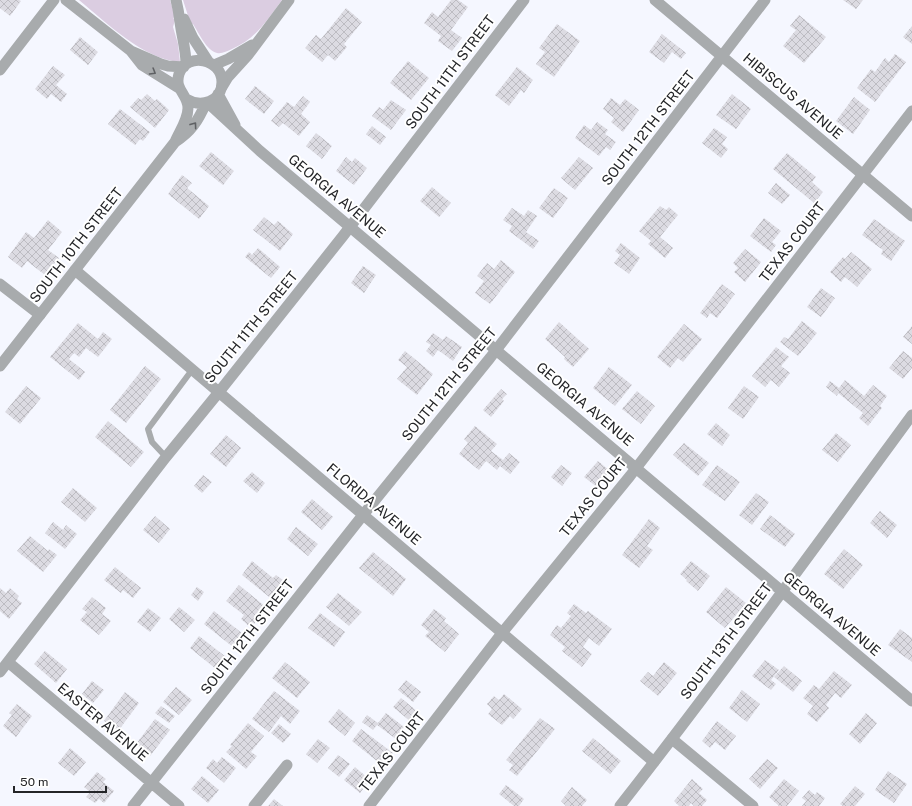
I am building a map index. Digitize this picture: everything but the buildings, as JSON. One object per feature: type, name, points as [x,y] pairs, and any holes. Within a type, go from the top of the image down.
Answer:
[{"type":"street","points":[[0,70],[54,0]]},
{"type":"street","points":[[66,0],[130,51],[142,65],[179,88]]},
{"type":"street","points":[[176,0],[180,12],[193,38],[221,74],[220,90]]},
{"type":"street","points":[[180,12],[180,22],[184,40],[185,66],[179,76],[179,88],[186,99],[192,103],[207,103],[220,90],[228,77],[248,55],[289,0]]},
{"type":"street","name":"SOUTH 11TH STREET","points":[[0,672],[166,457],[350,227],[524,0]]},
{"type":"street","name":"HIBISCUS AVENUE","points":[[655,0],[912,216]]},
{"type":"street","name":"SOUTH 12TH STREET","points":[[133,806],[363,515],[497,349],[765,0]]},
{"type":"street","points":[[130,51],[168,66],[185,66],[197,60],[211,63],[228,59],[256,43]]},
{"type":"street","name":"GEORGIA AVENUE","points":[[220,90],[239,130]]},
{"type":"street","name":"SOUTH 10TH STREET","points":[[0,366],[175,142],[188,112],[186,99]]},
{"type":"street","name":"GEORGIA AVENUE","points":[[207,103],[239,130],[260,151],[497,349],[912,701]]},
{"type":"street","name":"SOUTH 10TH STREET","points":[[175,142],[186,136],[195,125],[207,103]]},
{"type":"street","name":"TEXAS COURT","points":[[369,806],[502,633],[636,467],[912,111]]},
{"type":"street","name":"FLORIDA AVENUE","points":[[75,270],[654,762]]},
{"type":"street","points":[[0,284],[40,315]]},
{"type":"street","name":"SOUTH 13TH STREET","points":[[620,806],[672,739],[912,414]]},
{"type":"street","name":"EASTER AVENUE","points":[[8,662],[179,806]]},
{"type":"street","points":[[672,739],[753,806]]},
{"type":"street","points":[[254,806],[287,765]]},
{"type":"lane","points":[[166,457],[152,442],[148,429],[192,370]]},
{"type":"shaded area","points":[[79,0],[170,0],[175,17],[173,18],[175,20],[173,27],[178,44],[180,62],[166,59],[139,47],[114,29]]},
{"type":"shaded area","points":[[183,0],[282,0],[266,22],[248,40],[232,49],[217,53],[209,48],[193,24],[191,25]]}]
